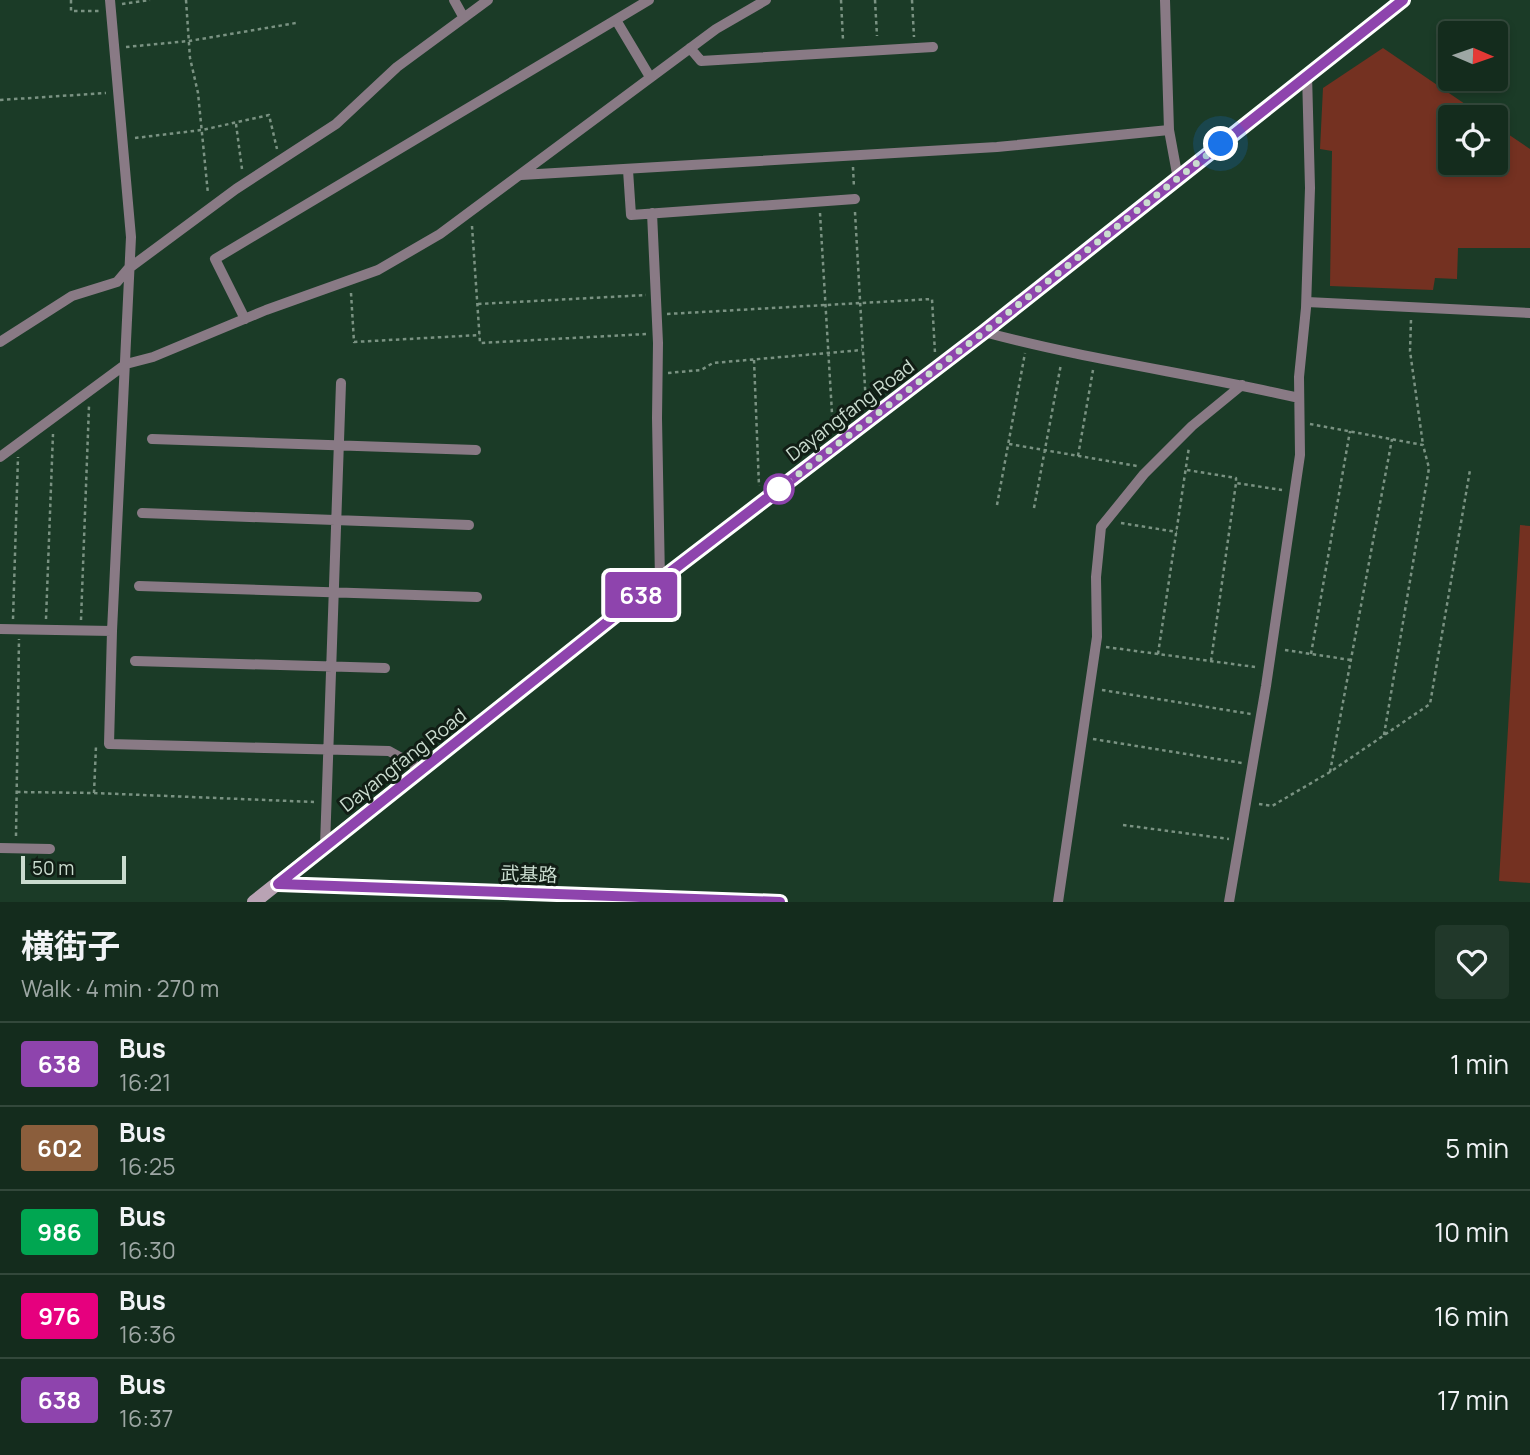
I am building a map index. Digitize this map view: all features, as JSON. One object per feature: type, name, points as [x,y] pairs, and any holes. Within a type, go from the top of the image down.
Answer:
[{"type":"main road","name":"Dayangfang Road","points":[[254,902],[660,580],[984,332],[1403,0]]},
{"type":"main road","name":"武基路","points":[[278,884],[780,902]]},
{"type":"street","points":[[454,0],[464,18]]},
{"type":"street","points":[[0,342],[72,296],[117,282],[128,269],[244,183],[336,124],[397,67],[488,0]]},
{"type":"street","points":[[245,319],[215,259],[649,0]]},
{"type":"street","points":[[0,457],[126,364],[153,357],[245,319],[378,270],[440,234],[716,29],[766,0]]},
{"type":"street","points":[[1165,0],[1169,130],[1178,179]]},
{"type":"street","points":[[110,5],[131,237],[109,744],[389,751],[421,769]]},
{"type":"street","points":[[616,20],[650,77]]},
{"type":"street","points":[[690,48],[701,61],[933,47]]},
{"type":"street","points":[[1229,902],[1269,669],[1300,455],[1300,398],[1307,302],[1310,188],[1307,74]]},
{"type":"street","points":[[522,175],[997,147],[1169,130]]},
{"type":"street","points":[[628,170],[631,215],[855,199]]},
{"type":"street","points":[[652,213],[658,333],[660,580]]},
{"type":"street","points":[[1307,302],[1530,313]]},
{"type":"street","points":[[984,332],[1300,398]]},
{"type":"street","points":[[325,846],[341,383]]},
{"type":"street","points":[[1058,902],[1096,646],[1096,577],[1101,527],[1151,468],[1192,426],[1242,385]]},
{"type":"street","points":[[152,439],[476,450]]},
{"type":"street","points":[[142,513],[469,525]]},
{"type":"street","points":[[139,586],[477,597]]},
{"type":"street","points":[[0,629],[112,631]]},
{"type":"street","points":[[135,661],[385,668]]},
{"type":"street","points":[[0,848],[50,849]]},
{"type":"path","points":[[71,0],[71,11],[150,0]]},
{"type":"path","points":[[186,0],[190,58],[198,93],[210,208]]},
{"type":"path","points":[[841,0],[844,40]]},
{"type":"path","points":[[875,0],[877,36]]},
{"type":"path","points":[[912,0],[914,37]]},
{"type":"path","points":[[113,49],[189,41],[296,23]]},
{"type":"path","points":[[0,100],[117,93]]},
{"type":"path","points":[[121,140],[202,130],[270,115],[279,161]]},
{"type":"path","points":[[236,124],[244,183]]},
{"type":"path","points":[[853,155],[867,422]]},
{"type":"path","points":[[819,202],[834,447]]},
{"type":"path","points":[[471,212],[480,344],[658,333]]},
{"type":"path","points":[[351,280],[354,342],[480,335]]},
{"type":"path","points":[[478,304],[656,294]]},
{"type":"path","points":[[657,315],[932,299],[935,369]]},
{"type":"path","points":[[1384,736],[1429,468],[1423,445],[1410,351],[1411,307]]},
{"type":"path","points":[[997,505],[1027,343]]},
{"type":"path","points":[[658,373],[701,370],[713,363],[863,350]]},
{"type":"path","points":[[1034,508],[1063,350]]},
{"type":"path","points":[[1078,456],[1096,356]]},
{"type":"path","points":[[754,359],[760,503]]},
{"type":"path","points":[[81,630],[89,393]]},
{"type":"path","points":[[46,630],[54,418]]},
{"type":"path","points":[[1300,422],[1423,445]]},
{"type":"path","points":[[1158,654],[1192,426]]},
{"type":"path","points":[[1311,654],[1350,431]]},
{"type":"path","points":[[1330,772],[1392,439]]},
{"type":"path","points":[[15,848],[19,443]]},
{"type":"path","points":[[1008,444],[1151,468]]},
{"type":"path","points":[[1186,470],[1236,478],[1211,661]]},
{"type":"path","points":[[1246,802],[1272,806],[1330,772],[1430,704],[1470,470]]},
{"type":"path","points":[[1236,484],[1295,492]]},
{"type":"path","points":[[1106,520],[1177,532]]},
{"type":"path","points":[[1096,646],[1269,669]]},
{"type":"path","points":[[1272,648],[1351,660]]},
{"type":"path","points":[[1090,688],[1261,715]]},
{"type":"path","points":[[1083,737],[1252,765]]},
{"type":"path","points":[[94,793],[96,745],[109,744]]},
{"type":"path","points":[[17,792],[327,802]]},
{"type":"path","points":[[1123,824],[1240,841]]},
{"type":"shaded area","points":[[1383,48],[1438,86],[1438,91],[1446,91],[1466,105],[1438,105],[1438,175],[1508,175],[1508,134],[1530,149],[1530,248],[1458,248],[1457,279],[1435,278],[1433,290],[1330,286],[1332,151],[1320,149],[1323,88]]},
{"type":"shaded area","points":[[1520,525],[1530,526],[1530,883],[1499,881]]},
{"type":"bus line","name":"638","points":[[780,902],[278,884],[660,580],[984,332],[1403,0]]},
{"type":"route","points":[[779,489],[984,332],[1221,144]]}]
